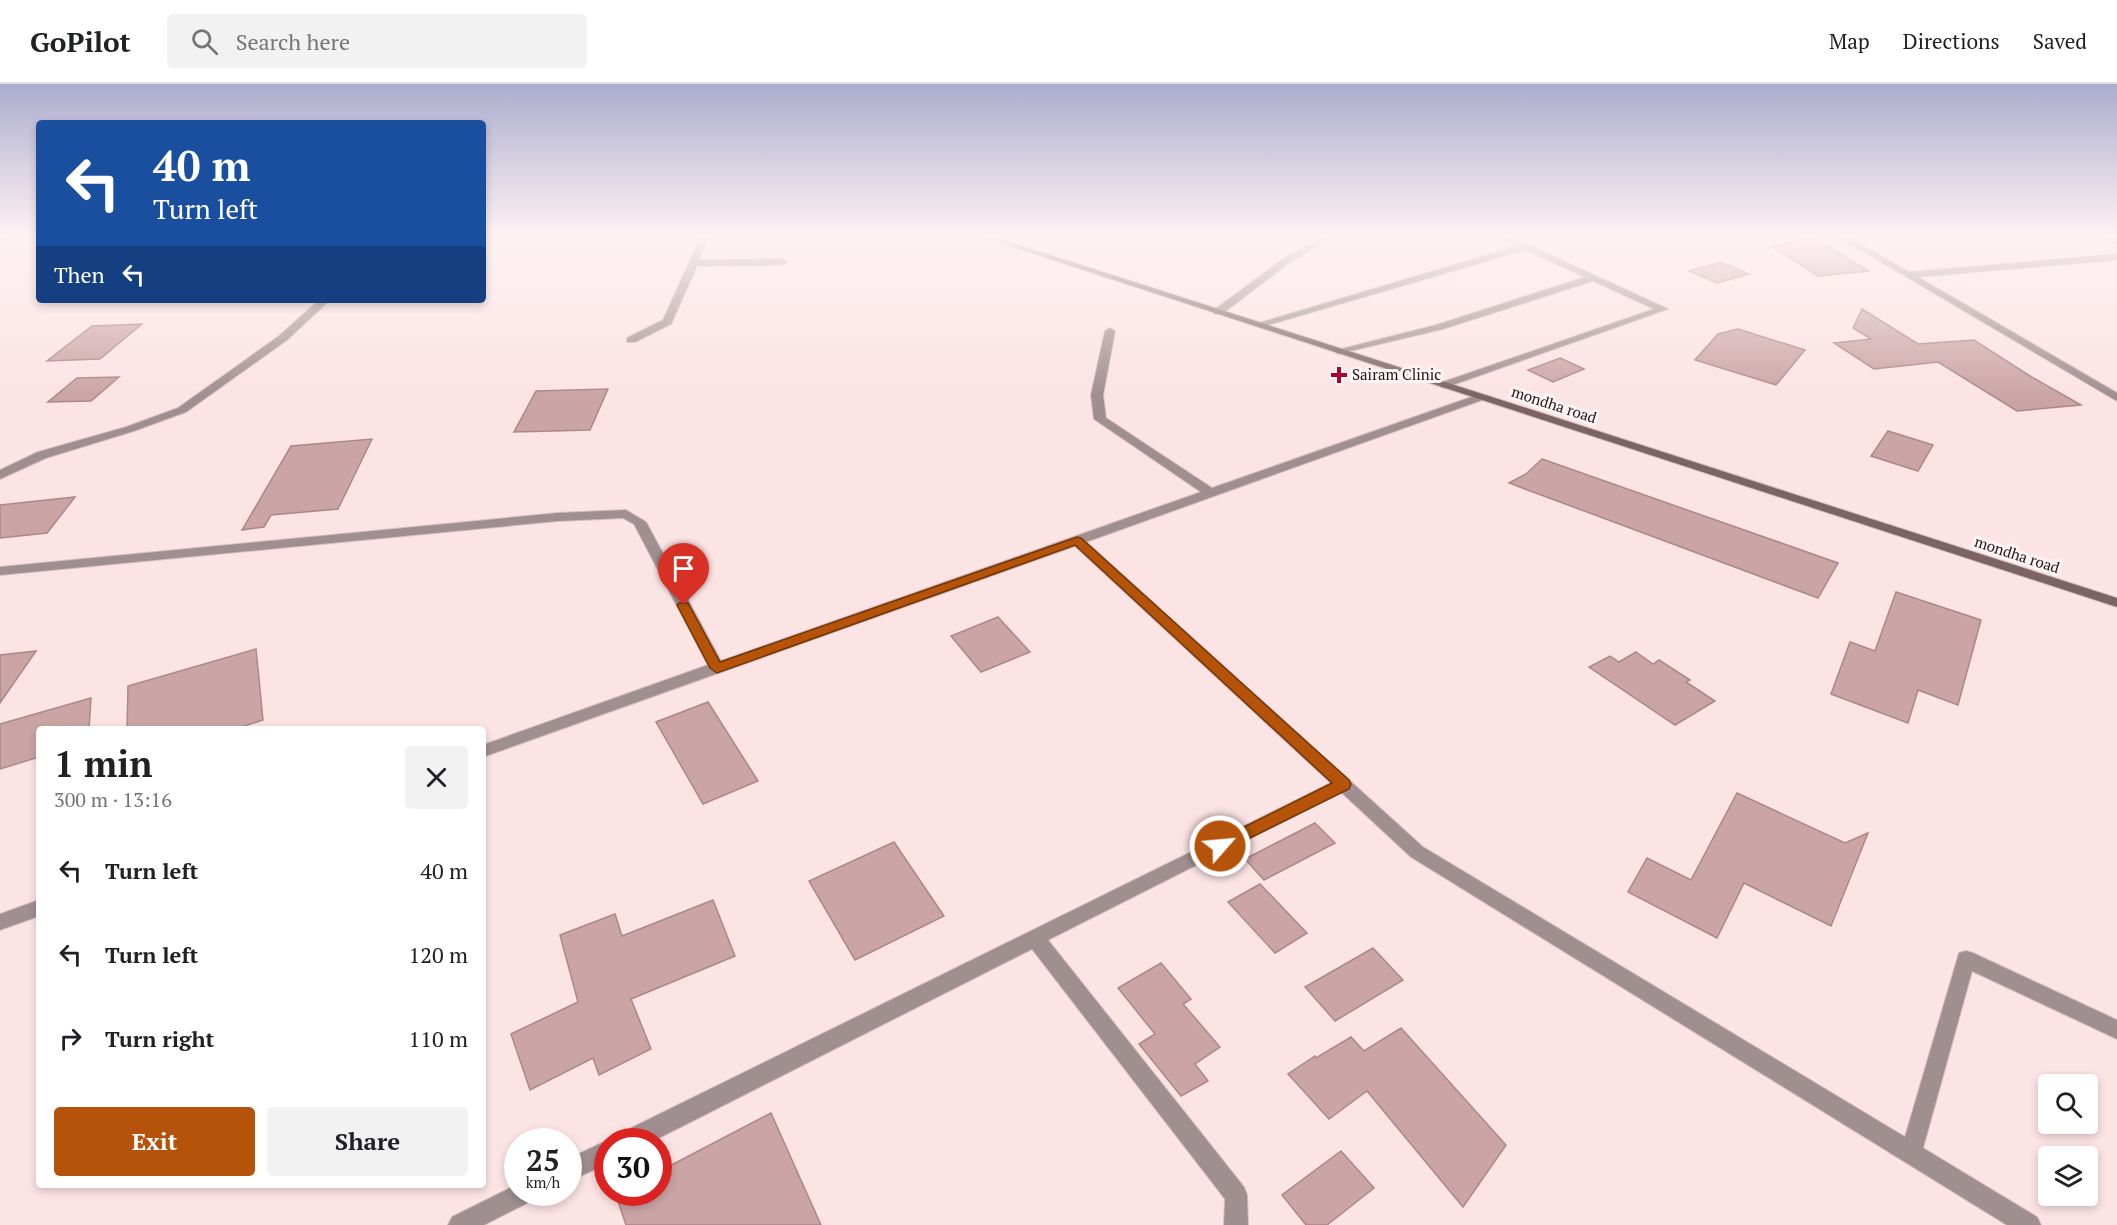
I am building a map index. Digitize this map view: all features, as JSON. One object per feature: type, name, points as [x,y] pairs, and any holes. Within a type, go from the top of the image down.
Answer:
[{"type":"street","points":[[631,340],[667,322],[681,289]]},
{"type":"street","name":"mondha road","points":[[1147,289],[2117,603]]},
{"type":"street","points":[[1218,312],[1248,289]]},
{"type":"street","points":[[1257,325],[1380,289]]},
{"type":"street","points":[[1338,351],[1439,327],[1557,289]]},
{"type":"street","points":[[1444,385],[1663,309],[1618,289]]},
{"type":"street","points":[[1932,289],[2117,398]]},
{"type":"street","points":[[0,475],[42,455],[130,429],[182,410],[282,338],[322,303]]},
{"type":"street","points":[[1110,331],[1097,395],[1100,419],[1210,493]]},
{"type":"street","points":[[486,750],[1481,397]]},
{"type":"street","points":[[0,571],[568,516],[626,514],[639,522],[717,668]]},
{"type":"street","points":[[1077,541],[1417,852],[2029,1225]]},
{"type":"street","points":[[655,1128],[1343,784]]},
{"type":"street","points":[[0,922],[36,909]]},
{"type":"street","points":[[1035,938],[1236,1196],[1236,1225]]},
{"type":"street","points":[[1911,1153],[1966,959],[2117,1030]]},
{"type":"street","points":[[460,1225],[504,1203]]},
{"type":"building","points":[[1862,309],[1918,344],[1974,340],[2081,405],[2017,411],[1938,362],[1874,369],[1834,343],[1871,339],[1853,328]]},
{"type":"building","points":[[142,324],[100,359],[47,361],[92,326]]},
{"type":"building","points":[[1738,329],[1805,350],[1776,385],[1695,360],[1718,334]]},
{"type":"building","points":[[1560,358],[1584,369],[1553,382],[1528,370]]},
{"type":"building","points":[[119,377],[91,401],[48,402],[77,378]]},
{"type":"building","points":[[608,389],[590,430],[514,432],[536,391]]},
{"type":"building","points":[[1888,431],[1933,445],[1918,471],[1871,456]]},
{"type":"building","points":[[372,439],[338,509],[271,515],[264,527],[242,530],[291,446]]},
{"type":"building","points":[[1542,459],[1838,563],[1818,598],[1509,483],[1526,474]]},
{"type":"building","points":[[75,497],[47,533],[0,538],[0,505]]},
{"type":"building","points":[[1896,592],[1981,620],[1958,705],[1918,690],[1908,723],[1831,694],[1850,642],[1875,651]]},
{"type":"building","points":[[998,617],[1030,652],[981,672],[951,636]]},
{"type":"building","points":[[256,649],[263,720],[244,726],[127,726],[128,686]]},
{"type":"building","points":[[36,651],[0,703],[0,655]]},
{"type":"building","points":[[1636,652],[1653,664],[1659,660],[1690,680],[1686,682],[1715,701],[1675,725],[1589,667],[1610,656],[1619,662]]},
{"type":"building","points":[[91,698],[89,726],[36,726],[36,758],[0,769],[0,724]]},
{"type":"building","points":[[708,702],[758,781],[703,804],[656,722]]},
{"type":"building","points":[[1737,793],[1845,843],[1868,833],[1831,926],[1744,883],[1717,938],[1628,892],[1647,858],[1691,880]]},
{"type":"building","points":[[1315,823],[1335,843],[1264,880],[1245,859]]},
{"type":"building","points":[[894,842],[944,916],[855,960],[809,881]]},
{"type":"building","points":[[1260,884],[1307,933],[1275,953],[1228,902]]},
{"type":"building","points":[[713,900],[735,956],[631,999],[651,1049],[599,1075],[593,1058],[530,1090],[511,1034],[578,1002],[560,935],[615,914],[622,936]]},
{"type":"building","points":[[1373,948],[1403,980],[1335,1021],[1305,987]]},
{"type":"building","points":[[1161,963],[1191,999],[1183,1004],[1220,1047],[1195,1064],[1208,1081],[1181,1096],[1139,1044],[1155,1034],[1118,988]]},
{"type":"building","points":[[1401,1028],[1506,1145],[1463,1207],[1367,1091],[1329,1119],[1288,1074],[1315,1056],[1316,1058],[1351,1037],[1364,1051]]},
{"type":"building","points":[[771,1113],[821,1225],[626,1225],[620,1206],[672,1206],[672,1165]]},
{"type":"building","points":[[1341,1151],[1374,1188],[1327,1225],[1306,1225],[1282,1195]]},
{"type":"place","name":"Sairam Clinic","points":[[1339,375]]},
{"type":"route","points":[[684,605],[717,668],[1077,541],[1343,784],[1220,846]]}]
